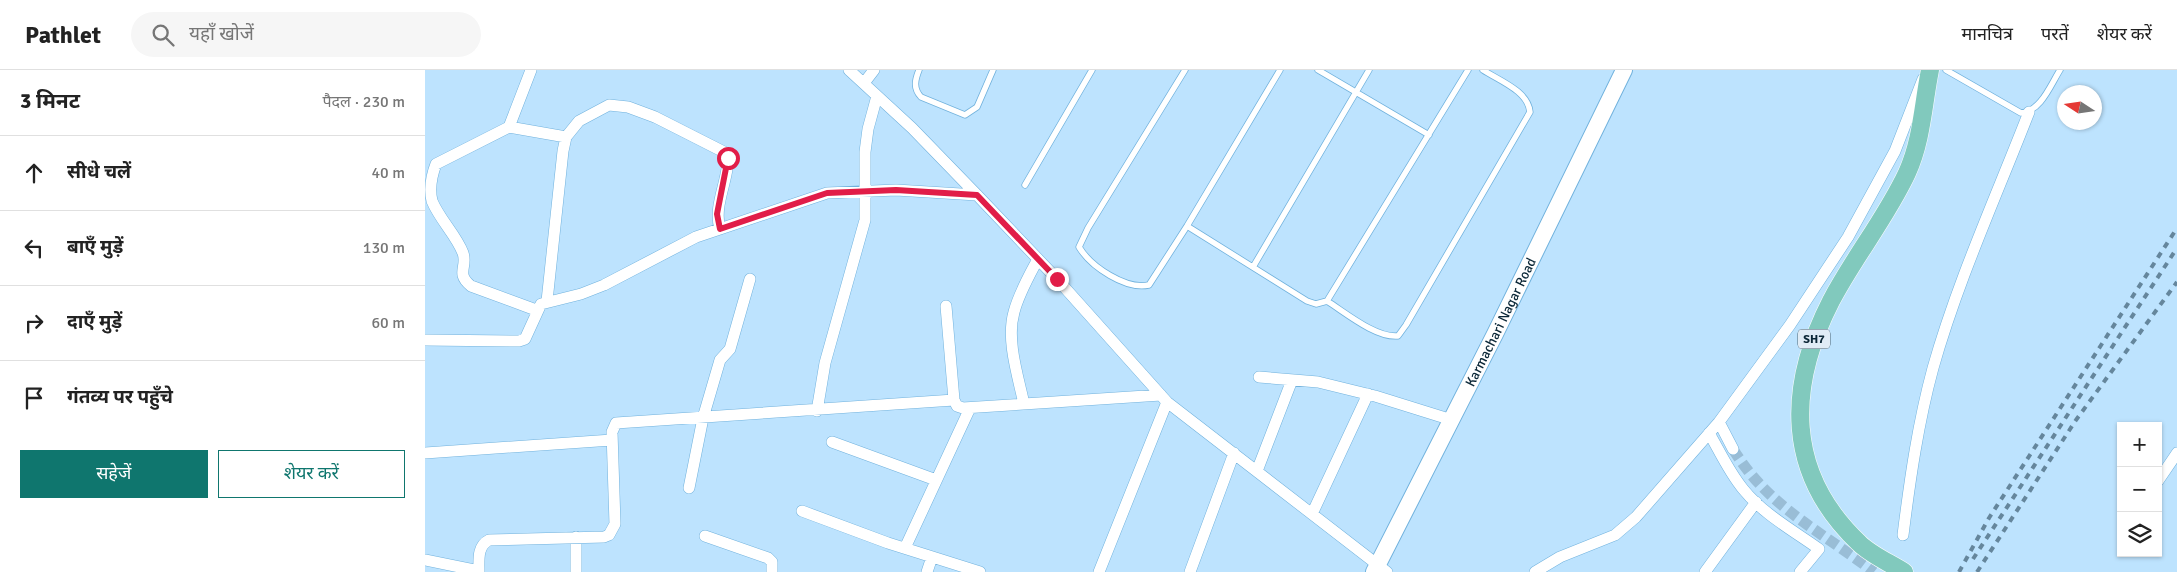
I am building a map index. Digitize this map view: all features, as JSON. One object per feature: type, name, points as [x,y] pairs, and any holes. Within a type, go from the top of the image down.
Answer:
[{"type":"main road","name":"SH7","points":[[1904,572],[1861,545],[1835,518],[1816,486],[1804,447],[1799,421],[1799,396],[1808,352],[1831,300],[1907,173],[1923,125],[1930,70]]},
{"type":"street","points":[[509,127],[531,70]]},
{"type":"street","points":[[849,70],[977,195],[1038,259],[1164,399],[1312,514],[1379,570]]},
{"type":"street","points":[[864,83],[874,70]]},
{"type":"street","name":"Karmachari Nagar Road","points":[[1379,570],[1625,70]]},
{"type":"street","points":[[1535,572],[1560,557],[1615,535],[1636,517],[1719,422],[1789,325],[1848,237],[1895,151],[1926,70]]},
{"type":"street","points":[[817,411],[828,348],[846,294],[865,220],[865,152],[868,129],[877,96]]},
{"type":"street","points":[[547,301],[555,208],[566,138],[579,121],[601,108],[618,105],[655,117],[721,149],[728,158],[717,214],[720,229]]},
{"type":"street","points":[[1903,535],[1914,453],[1933,368],[1966,271],[2029,112]]},
{"type":"street","points":[[536,310],[471,286],[465,281],[462,276],[463,253],[436,210],[430,192],[432,174],[436,164],[509,127],[566,138]]},
{"type":"street","points":[[425,340],[519,341],[529,334],[536,310],[547,301],[581,294],[604,285],[696,237],[827,193],[866,190],[977,195]]},
{"type":"street","points":[[1024,404],[1012,329],[1013,313],[1021,289],[1038,259]]},
{"type":"street","points":[[689,488],[703,418],[720,360],[730,349],[750,280]]},
{"type":"street","points":[[947,306],[954,400],[957,406],[970,408],[1164,399]]},
{"type":"street","points":[[1259,377],[1318,382],[1368,394],[1452,420]]},
{"type":"street","points":[[1257,471],[1292,380]]},
{"type":"street","points":[[1312,514],[1368,394]]},
{"type":"street","points":[[1099,572],[1164,399]]},
{"type":"street","points":[[425,560],[479,571],[480,548],[483,543],[489,540],[604,537],[609,535],[615,524],[612,440],[615,423],[817,411],[954,400]]},
{"type":"street","points":[[905,548],[970,408]]},
{"type":"street","points":[[1719,422],[1733,449]]},
{"type":"street","points":[[1709,432],[1732,474],[1756,502],[1819,548],[1800,572]]},
{"type":"street","points":[[425,453],[612,440]]},
{"type":"street","points":[[832,442],[936,480]]},
{"type":"street","points":[[1190,572],[1234,453]]},
{"type":"street","points":[[2162,475],[2177,453]]},
{"type":"street","points":[[1705,572],[1756,502]]},
{"type":"street","points":[[802,511],[905,548],[980,572]]},
{"type":"street","points":[[705,536],[768,558],[773,562],[772,572]]},
{"type":"street","points":[[576,572],[577,537]]},
{"type":"street","points":[[927,572],[932,557]]},
{"type":"lane","points":[[919,70],[915,84],[916,92],[921,97],[965,115],[977,107],[993,70]]},
{"type":"lane","points":[[1025,185],[1092,70]]},
{"type":"lane","points":[[1185,70],[1088,228],[1079,247],[1086,258],[1127,285],[1138,287],[1149,285],[1187,226],[1280,70]]},
{"type":"lane","points":[[1318,70],[1429,135]]},
{"type":"lane","points":[[1253,267],[1369,70]]},
{"type":"lane","points":[[1187,226],[1307,301],[1316,304],[1327,301],[1468,70]]},
{"type":"lane","points":[[1327,301],[1380,334],[1397,336],[1406,325],[1530,112],[1529,102],[1521,94],[1483,70]]},
{"type":"lane","points":[[1946,70],[2008,108],[2021,113],[2029,112],[2037,106],[2060,70]]},
{"type":"tunnel","points":[[1733,449],[1762,487],[1779,503],[1874,572]]},
{"type":"railway","points":[[1959,572],[1989,518],[2177,228]]},
{"type":"railway","points":[[1973,559],[2177,248]]},
{"type":"railway","points":[[1977,572],[2076,420],[2177,282]]},
{"type":"route","points":[[728,158],[717,214],[720,229],[762,216],[801,200],[827,193],[896,190],[977,195],[1057,279]]}]
